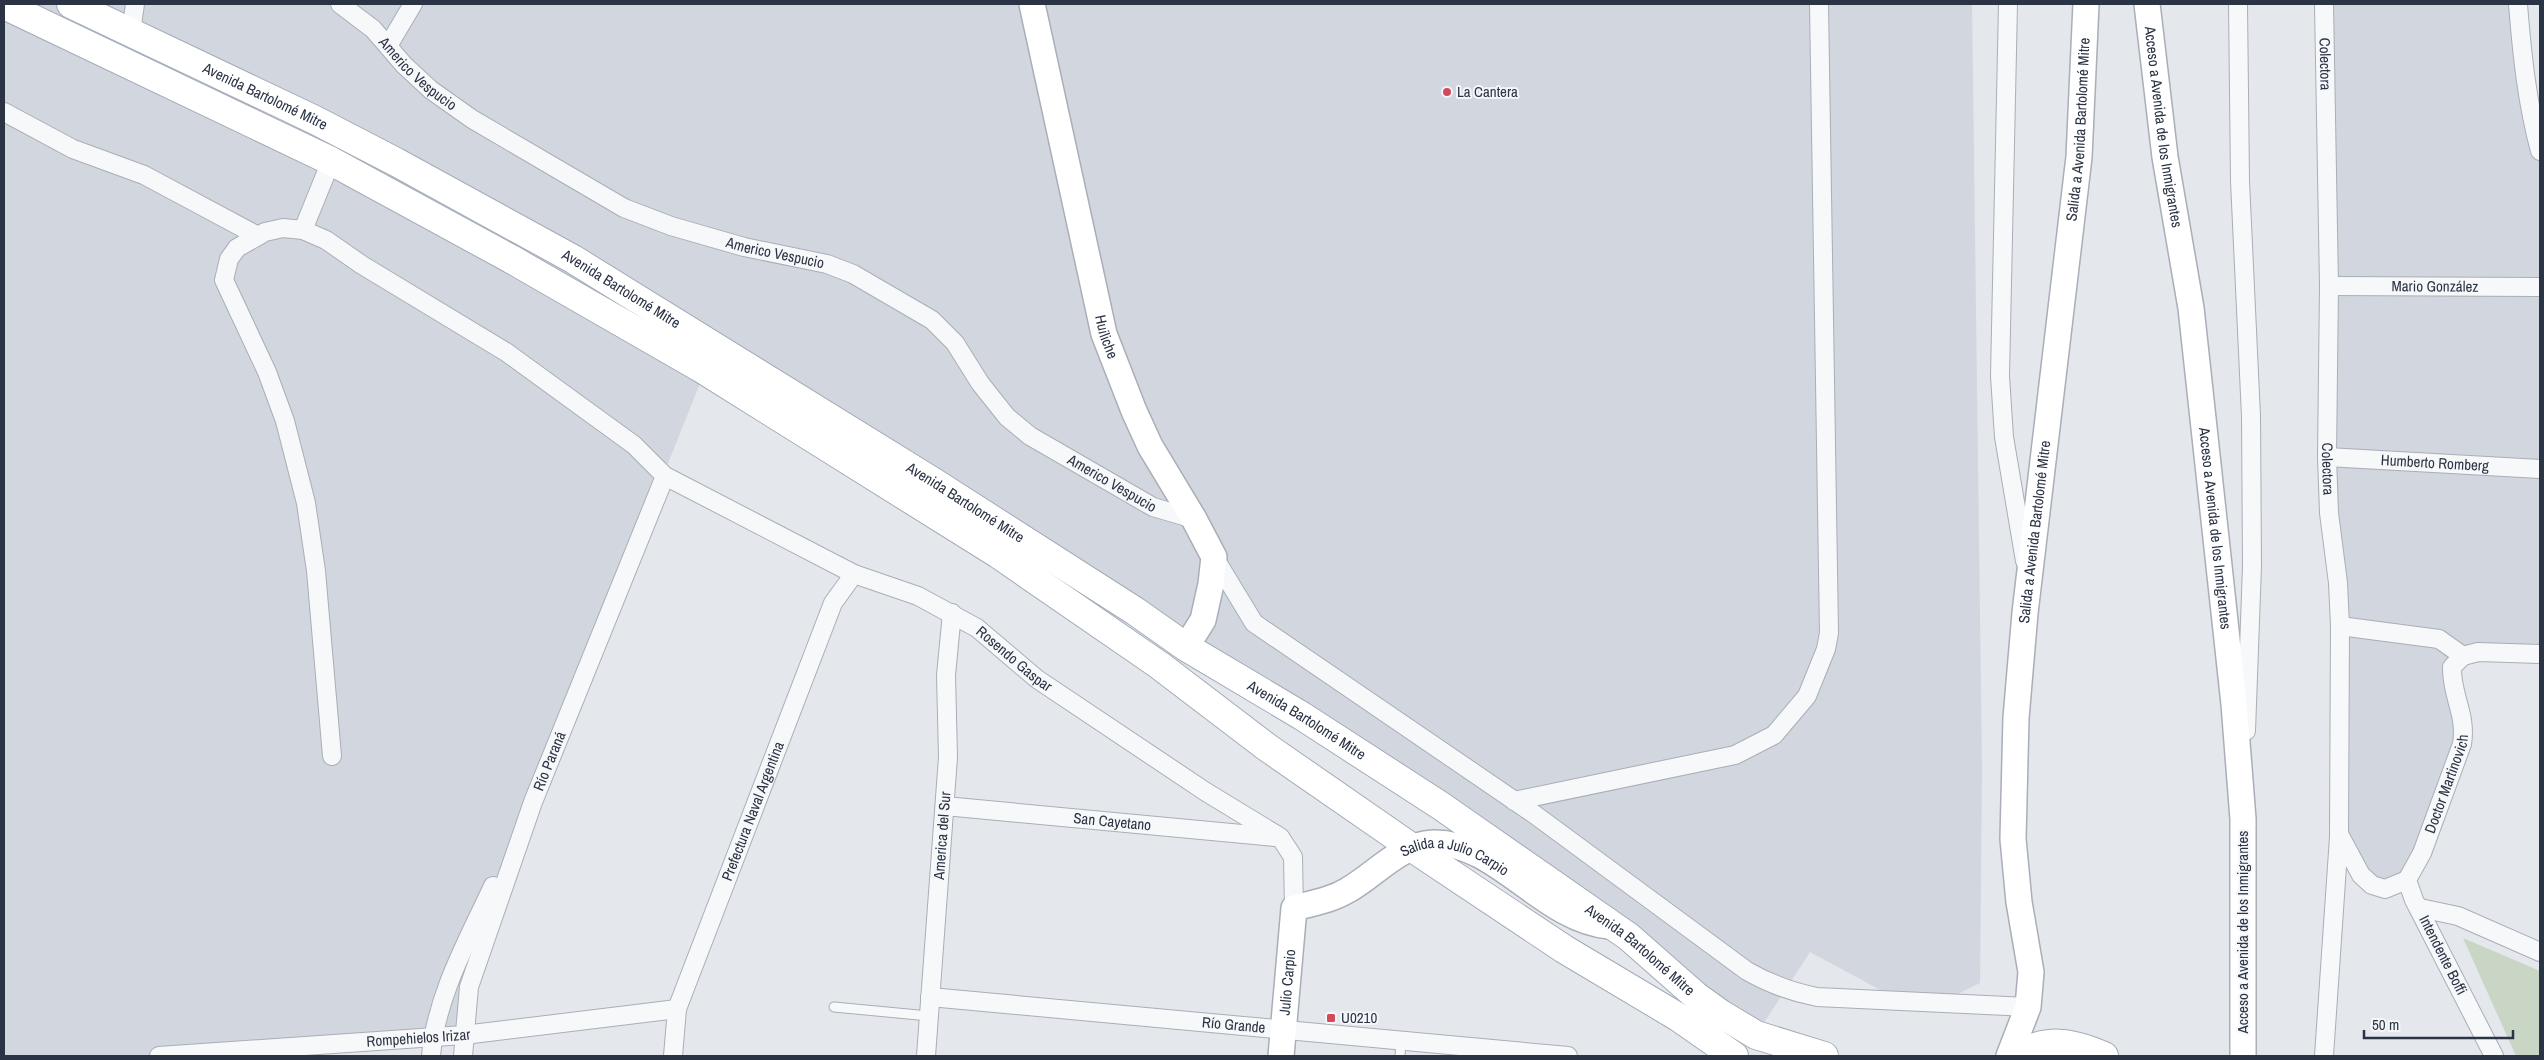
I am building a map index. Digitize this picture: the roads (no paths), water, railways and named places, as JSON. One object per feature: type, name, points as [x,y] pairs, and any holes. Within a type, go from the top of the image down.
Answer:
[{"type":"main road","name":"Avenida Bartolomé Mitre","points":[[74,4],[396,162],[573,259],[935,483],[1136,612],[1186,647],[1302,716],[1442,806],[1614,927],[1721,1014],[1756,1035],[1824,1056]]},
{"type":"main road","name":"Avenida Bartolomé Mitre","points":[[4,5],[331,162],[511,259],[699,367],[998,554],[1159,665],[1268,748],[1411,847],[1564,949],[1678,1018],[1734,1056]]},
{"type":"main road","points":[[2014,1056],[2032,1046],[2055,1043],[2090,1050],[2104,1056]]},
{"type":"street","points":[[131,32],[135,4]]},
{"type":"street","name":"Americo Vespucio","points":[[340,4],[373,29],[431,90],[472,119],[624,208],[671,226],[744,247],[827,264],[877,287],[932,320],[955,343],[980,383],[1007,417],[1030,436],[1153,507],[1194,519]]},
{"type":"street","points":[[388,46],[413,4]]},
{"type":"street","name":"Huiliche","points":[[1032,4],[1104,334],[1134,411],[1150,446],[1194,519],[1214,557]]},
{"type":"street","points":[[1514,801],[1735,755],[1774,735],[1807,696],[1826,649],[1829,633],[1819,4]]},
{"type":"street","points":[[2008,4],[2000,376],[2004,437],[2028,580]]},
{"type":"street","name":"Salida a Avenida Bartolomé Mitre","points":[[2009,1056],[2028,1006],[2031,972],[2019,902],[2013,839],[2016,718],[2028,580],[2078,157],[2086,4]]},
{"type":"street","name":"Acceso a Avenida de los Inmigrantes","points":[[2147,4],[2164,157],[2191,308],[2234,704],[2243,819],[2243,1056]]},
{"type":"street","points":[[2238,4],[2240,181],[2251,426],[2252,566],[2243,819]]},
{"type":"street","name":"Colectora","points":[[2324,4],[2329,286],[2327,457],[2329,513],[2338,583],[2340,626],[2339,834],[2361,876],[2372,885],[2385,889],[2396,887],[2407,880]]},
{"type":"street","points":[[2518,4],[2522,62],[2532,122],[2540,151]]},
{"type":"street","points":[[4,112],[73,149],[144,175],[258,236]]},
{"type":"street","points":[[331,162],[303,230],[283,228],[265,232],[237,248],[229,259],[224,280],[267,372],[285,421],[306,503],[316,570],[332,756]]},
{"type":"street","name":"Rosendo Gaspar","points":[[303,230],[326,240],[362,265],[506,352],[634,445],[665,476],[854,574],[918,596],[977,628],[1037,679],[1206,792],[1280,838],[1293,857],[1294,908]]},
{"type":"street","name":"Mario González","points":[[2329,286],[2540,287]]},
{"type":"street","name":"Humberto Romberg","points":[[2327,457],[2540,469]]},
{"type":"street","name":"Río Paraná","points":[[463,1056],[470,987],[533,802],[665,476]]},
{"type":"street","points":[[1214,557],[1254,623],[1514,801],[1747,971],[1791,992],[1817,997],[2028,1006]]},
{"type":"street","points":[[1186,647],[1203,620],[1212,584],[1214,557]]},
{"type":"street","name":"Prefectura Naval Argentina","points":[[673,1056],[677,1009],[833,603],[854,574]]},
{"type":"street","name":"America del Sur","points":[[926,1056],[948,757],[946,675],[952,614]]},
{"type":"street","points":[[2340,626],[2439,639],[2462,656],[2478,652],[2540,654]]},
{"type":"street","name":"Doctor Martinovich","points":[[2407,880],[2422,853],[2462,744],[2465,728],[2451,678],[2452,667],[2462,656]]},
{"type":"street","points":[[431,1056],[432,1037],[446,993],[533,802]]},
{"type":"street","name":"San Cayetano","points":[[945,806],[1280,838]]},
{"type":"street","points":[[2324,1056],[2339,834]]},
{"type":"street","name":"Salida a Julio Carpio","points":[[1294,908],[1330,899],[1347,891],[1411,847],[1433,843],[1459,846],[1493,863],[1556,907],[1573,916],[1595,925],[1614,927]]},
{"type":"street","points":[[2407,880],[2411,894],[2420,908],[2446,912],[2540,952]]},
{"type":"street","name":"Julio Carpio","points":[[1281,1056],[1294,908]]},
{"type":"street","name":"Intendente Boffi","points":[[2420,908],[2494,1056]]},
{"type":"street","name":"Río Grande","points":[[930,996],[1283,1029],[1400,1049],[1568,1056]]},
{"type":"street","name":"Rompehielos Irizar","points":[[159,1056],[286,1052],[464,1035],[677,1009]]},
{"type":"lane","points":[[834,1007],[929,1016]]},
{"type":"place","name":"La Cantera","points":[[1447,92]]},
{"type":"place","name":"U0210","points":[[1331,1018]]}]
